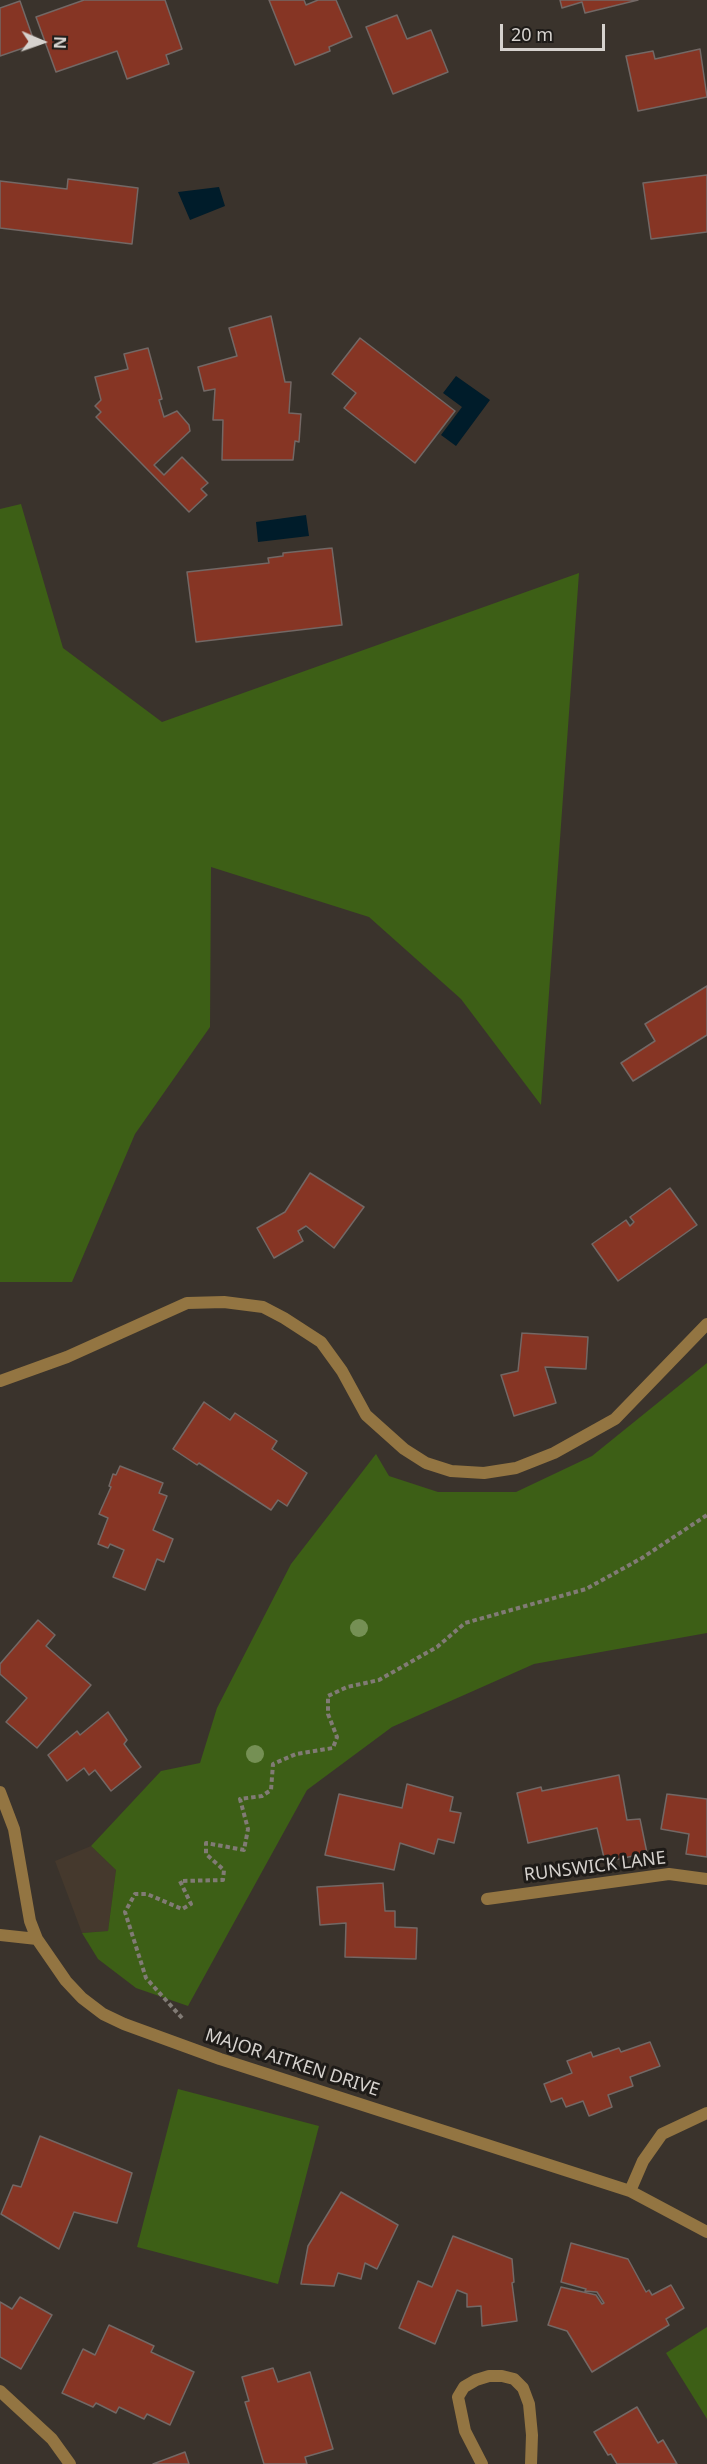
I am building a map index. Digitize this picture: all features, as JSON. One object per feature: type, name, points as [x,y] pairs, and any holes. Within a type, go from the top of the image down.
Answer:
[{"type":"street","points":[[0,1381],[67,1357],[187,1303],[224,1302],[263,1307],[321,1342],[342,1371],[366,1415],[404,1449],[426,1463],[451,1471],[484,1473],[516,1468],[554,1453],[615,1419],[707,1324]]},
{"type":"street","name":"MAJOR AITKEN DRIVE","points":[[0,1792],[14,1830],[30,1921],[37,1939],[53,1964],[82,1998],[103,2014],[220,2059],[630,2191],[707,2232]]},
{"type":"street","name":"RUNSWICK LANE","points":[[487,1899],[669,1874],[707,1879]]},
{"type":"street","points":[[0,1935],[37,1939]]},
{"type":"street","points":[[630,2191],[644,2161],[662,2134],[707,2113]]},
{"type":"street","points":[[482,2464],[465,2431],[458,2397],[464,2387],[489,2376],[514,2379],[523,2388],[529,2404],[532,2435],[531,2464]]},
{"type":"street","points":[[0,2391],[52,2439],[70,2464]]},
{"type":"path","points":[[176,2012],[146,1978],[125,1912],[135,1894],[147,1894],[182,1909],[191,1904],[180,1881],[224,1880],[224,1870],[206,1854],[206,1843],[244,1850],[248,1829],[240,1799],[262,1796],[271,1790],[273,1764],[297,1754],[333,1748],[337,1737],[328,1714],[328,1696],[347,1687],[379,1680],[437,1647],[465,1623],[586,1589],[642,1558],[707,1515]]},
{"type":"shaded area","points":[[91,1846],[116,1870],[108,1931],[82,1933],[55,1861]]},
{"type":"green space","points":[[21,504],[63,648],[162,722],[579,573],[541,1105],[461,999],[369,917],[211,867],[210,1027],[135,1134],[72,1282],[0,1282],[0,509]]},
{"type":"green space","points":[[707,1363],[707,1633],[534,1664],[392,1727],[307,1790],[188,2006],[136,1988],[98,1959],[82,1933],[108,1931],[116,1870],[91,1846],[161,1771],[200,1763],[217,1708],[291,1564],[376,1454],[389,1476],[438,1492],[516,1492],[592,1456]]},
{"type":"green space","points":[[178,2089],[319,2126],[278,2284],[137,2247]]},
{"type":"green space","points":[[707,2327],[707,2419],[666,2353]]},
{"type":"water","points":[[219,187],[225,206],[190,220],[178,192]]},
{"type":"water","points":[[456,376],[490,400],[456,446],[441,435],[462,407],[443,393]]},
{"type":"water","points":[[306,515],[309,536],[258,542],[256,522]]},
{"type":"building","points":[[84,0],[165,0],[182,49],[166,55],[169,64],[127,79],[117,51],[56,72],[36,17]]},
{"type":"building","points":[[269,0],[304,0],[306,5],[318,0],[336,0],[352,37],[329,47],[330,51],[295,65]]},
{"type":"building","points":[[560,0],[638,0],[585,13],[582,2],[562,8]]},
{"type":"building","points":[[20,1],[35,44],[0,56],[0,8]]},
{"type":"building","points":[[397,15],[407,39],[431,30],[448,72],[393,94],[366,27]]},
{"type":"building","points":[[700,49],[707,97],[638,111],[626,56],[653,51],[655,59]]},
{"type":"building","points":[[707,175],[707,232],[651,239],[643,183]]},
{"type":"building","points":[[68,179],[138,188],[132,244],[0,228],[0,181],[67,189]]},
{"type":"building","points":[[271,316],[285,382],[291,382],[289,413],[301,414],[299,442],[295,441],[293,460],[222,460],[223,420],[213,420],[215,389],[204,391],[198,367],[237,356],[229,328]]},
{"type":"building","points":[[360,338],[455,411],[415,463],[344,408],[356,393],[332,374]]},
{"type":"building","points":[[148,348],[162,399],[159,400],[164,417],[177,411],[189,425],[190,431],[154,465],[164,475],[182,457],[208,483],[201,489],[207,495],[189,512],[96,417],[101,412],[95,406],[101,400],[95,377],[128,369],[124,354]]},
{"type":"building","points":[[332,548],[342,625],[196,642],[187,572],[269,563],[268,558],[283,556],[283,553]]},
{"type":"building","points":[[707,986],[707,1035],[633,1081],[621,1063],[655,1041],[645,1024]]},
{"type":"building","points":[[310,1173],[364,1207],[334,1248],[306,1226],[298,1231],[303,1241],[274,1258],[257,1228],[285,1212]]},
{"type":"building","points":[[670,1188],[697,1225],[618,1281],[592,1244],[626,1220],[630,1226],[634,1222],[630,1217]]},
{"type":"building","points":[[522,1333],[588,1337],[586,1369],[545,1367],[556,1403],[514,1416],[501,1375],[518,1371]]},
{"type":"building","points":[[204,1402],[230,1420],[235,1413],[277,1441],[272,1449],[307,1473],[287,1506],[278,1500],[271,1510],[199,1463],[197,1465],[173,1449]]},
{"type":"building","points":[[120,1466],[163,1483],[159,1493],[167,1496],[153,1530],[173,1539],[164,1562],[157,1559],[145,1590],[113,1577],[124,1550],[110,1544],[108,1548],[98,1544],[108,1518],[99,1514],[111,1487],[109,1486],[113,1474],[116,1475]]},
{"type":"building","points":[[38,1620],[55,1635],[46,1646],[91,1685],[37,1748],[6,1722],[27,1698],[0,1674],[0,1664]]},
{"type":"building","points":[[108,1712],[127,1740],[124,1744],[141,1767],[111,1791],[95,1770],[89,1775],[84,1768],[67,1781],[48,1755],[77,1731],[80,1735]]},
{"type":"building","points":[[619,1775],[627,1820],[640,1819],[647,1853],[605,1862],[597,1828],[528,1843],[517,1793],[541,1787],[542,1791]]},
{"type":"building","points":[[407,1784],[453,1797],[450,1811],[461,1813],[454,1843],[438,1839],[434,1854],[400,1843],[394,1870],[325,1855],[339,1794],[402,1808]]},
{"type":"building","points":[[667,1794],[707,1799],[707,1857],[686,1854],[689,1834],[661,1829]]},
{"type":"building","points":[[383,1883],[385,1911],[395,1911],[395,1927],[417,1928],[416,1959],[345,1957],[346,1923],[320,1925],[317,1887]]},
{"type":"building","points":[[650,2042],[660,2066],[630,2077],[633,2086],[608,2095],[612,2107],[589,2116],[583,2101],[566,2107],[562,2098],[551,2102],[544,2084],[572,2073],[567,2061],[591,2052],[593,2057],[619,2048],[621,2052]]},
{"type":"building","points":[[40,2136],[132,2173],[117,2223],[74,2212],[59,2249],[1,2214],[13,2185],[21,2187]]},
{"type":"building","points":[[341,2192],[398,2225],[377,2269],[365,2263],[361,2279],[338,2273],[334,2286],[301,2284],[308,2246]]},
{"type":"building","points":[[453,2236],[512,2259],[514,2282],[512,2283],[517,2321],[482,2326],[481,2306],[467,2307],[467,2294],[457,2290],[435,2344],[399,2328],[418,2281],[432,2287]]},
{"type":"building","points":[[571,2243],[628,2259],[646,2292],[649,2290],[652,2295],[671,2285],[684,2308],[666,2319],[669,2325],[592,2372],[567,2331],[548,2325],[561,2287],[596,2295],[602,2304],[604,2303],[597,2292],[585,2291],[586,2289],[561,2282]]},
{"type":"building","points":[[20,2297],[52,2315],[21,2369],[0,2357],[0,2302],[12,2309]]},
{"type":"building","points":[[109,2325],[154,2346],[151,2352],[194,2372],[170,2425],[147,2414],[144,2419],[119,2407],[116,2413],[96,2403],[93,2407],[62,2393],[83,2349],[95,2355]]},
{"type":"building","points":[[273,2368],[278,2382],[310,2372],[333,2449],[305,2457],[307,2464],[264,2464],[245,2402],[249,2401],[242,2377]]},
{"type":"building","points":[[637,2407],[658,2443],[663,2440],[677,2464],[617,2464],[611,2454],[608,2455],[594,2432]]},
{"type":"building","points":[[185,2452],[189,2464],[153,2464]]}]
